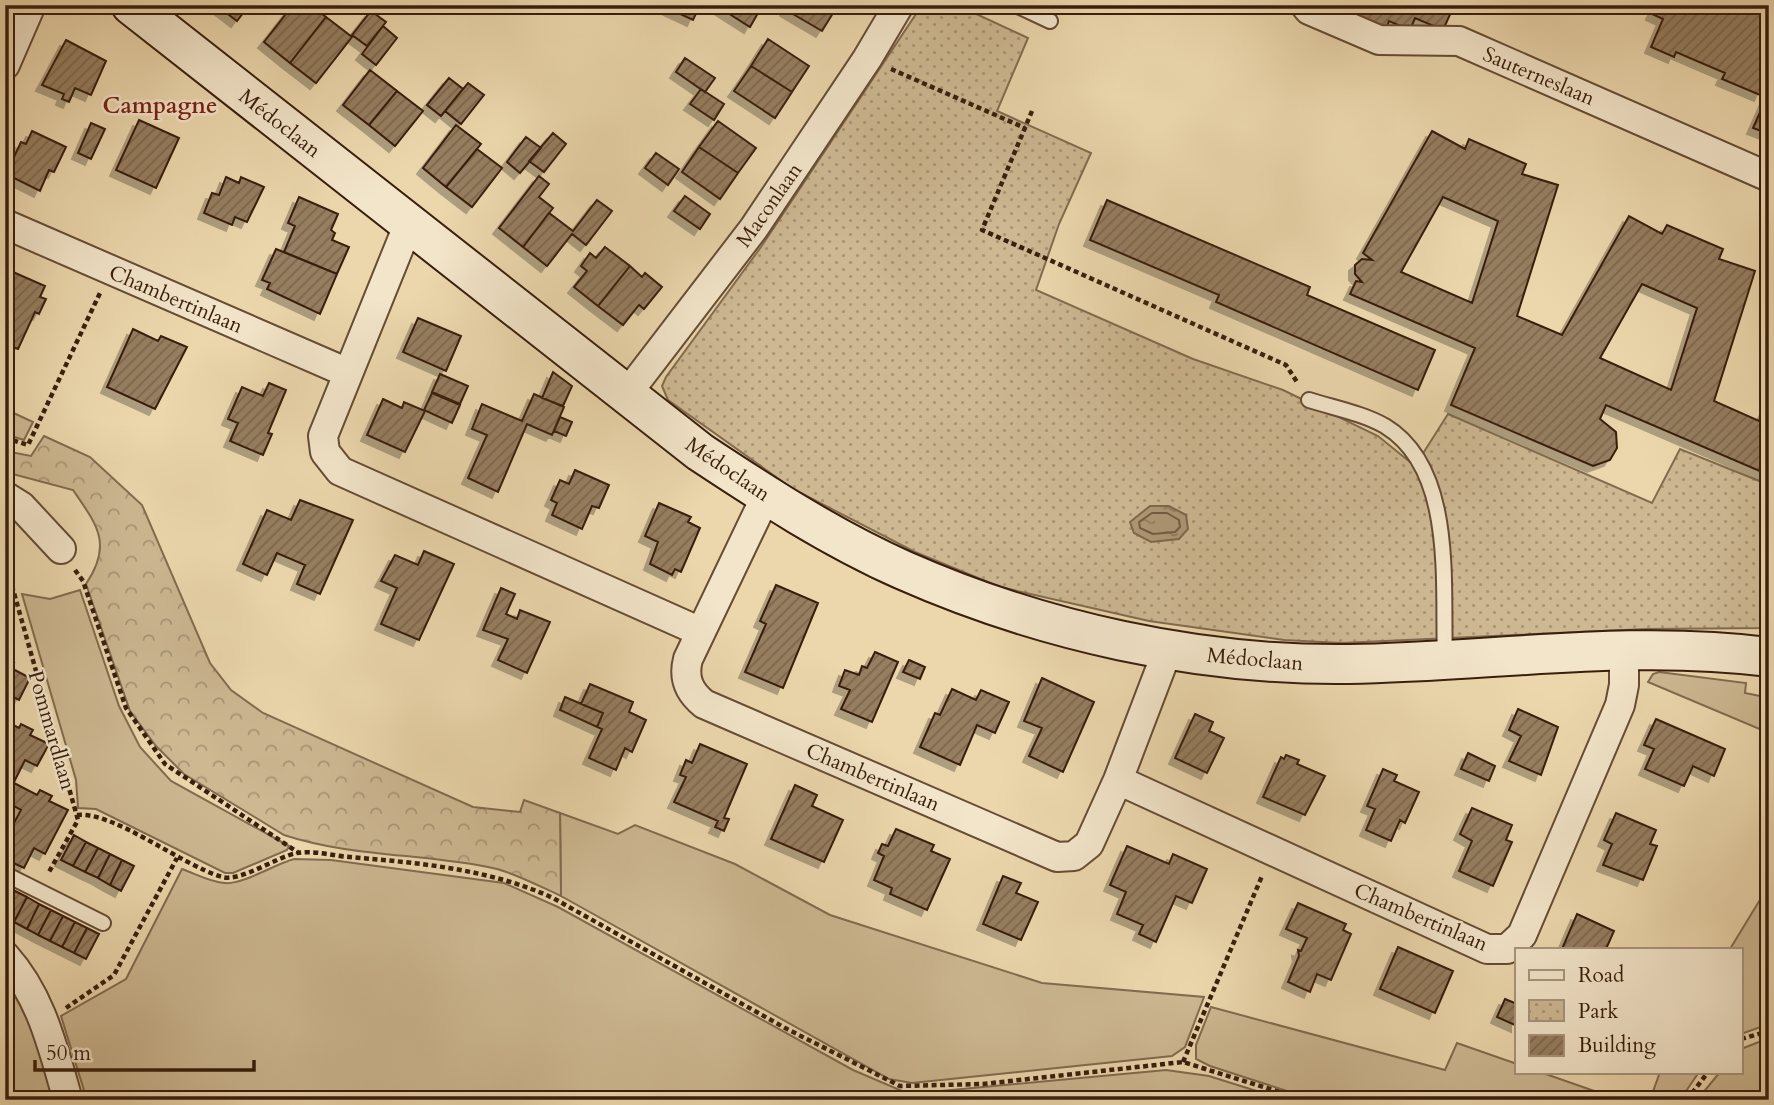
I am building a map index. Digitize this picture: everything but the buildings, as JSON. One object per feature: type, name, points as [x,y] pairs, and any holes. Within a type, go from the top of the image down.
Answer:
[{"type":"street","points":[[5,65],[31,5]]},
{"type":"street","name":"Médoclaan","points":[[131,5],[700,452],[766,496],[848,542],[970,597],[1068,627],[1168,649],[1313,664],[1624,651],[1698,651],[1769,657]]},
{"type":"street","name":"Maconlaan","points":[[626,395],[754,228],[867,59],[899,5]]},
{"type":"street","name":"Sauterneslaan","points":[[1305,5],[1309,10],[1379,40],[1459,41],[1769,177]]},
{"type":"street","points":[[409,223],[323,436],[325,452],[340,471],[701,632]]},
{"type":"street","name":"Chambertinlaan","points":[[5,224],[348,373]]},
{"type":"street","points":[[5,496],[21,506],[61,549]]},
{"type":"street","name":"Chambertinlaan","points":[[766,496],[688,659],[688,685],[704,704],[1057,857],[1074,856],[1089,844],[1118,780],[1168,649]]},
{"type":"street","name":"Chambertinlaan","points":[[1118,780],[1487,949],[1507,949],[1522,935],[1620,705],[1625,685],[1624,651]]},
{"type":"street","points":[[5,956],[26,984],[45,1022],[68,1100]]},
{"type":"lane","points":[[1016,5],[1050,21]]},
{"type":"lane","points":[[1309,400],[1385,427],[1407,444],[1425,471],[1435,493],[1440,525],[1445,660]]},
{"type":"lane","points":[[5,874],[103,923]]},
{"type":"path","points":[[867,59],[1025,128]]},
{"type":"path","points":[[1032,111],[982,230],[1286,365],[1309,400]]},
{"type":"path","points":[[5,438],[28,445],[111,271]]},
{"type":"path","points":[[61,549],[83,581],[126,708],[165,764],[299,853]]},
{"type":"path","name":"Pommardlaan","points":[[5,561],[78,820],[39,891]]},
{"type":"path","points":[[76,815],[95,814],[177,858],[230,878],[299,853],[408,862],[469,871],[529,887],[604,925],[787,1029],[900,1086],[983,1084],[1183,1062],[1305,1100]]},
{"type":"path","points":[[1183,1062],[1272,852]]},
{"type":"path","points":[[45,1022],[114,975],[177,858]]},
{"type":"path","points":[[1742,1040],[1769,1031]]},
{"type":"path","points":[[1687,1100],[1706,1074]]},
{"type":"green space","points":[[922,5],[957,5],[1028,38],[997,111],[1091,153],[1059,224],[1036,290],[1193,359],[1283,390],[1378,436],[1415,466],[1448,414],[1652,503],[1680,449],[1769,485],[1769,628],[1646,629],[1341,643],[1284,640],[1149,621],[1000,587],[915,552],[793,489],[668,400],[662,386],[666,377],[761,247]]},
{"type":"green space","points":[[5,409],[33,422],[24,440],[5,434]]},
{"type":"green space","points":[[44,436],[90,457],[142,505],[210,663],[231,690],[263,713],[473,807],[520,812],[524,800],[560,813],[561,896],[497,869],[337,848],[284,835],[184,774],[156,746],[130,711],[86,584],[99,557],[100,546],[99,535],[89,514],[73,490],[5,472],[5,451],[31,456]]},
{"type":"green space","points":[[80,590],[119,706],[140,747],[171,781],[289,846],[287,850],[233,873],[225,873],[96,809],[78,808],[76,780],[22,594],[50,599]]},
{"type":"green space","points":[[1659,672],[1746,683],[1745,693],[1765,697],[1769,688],[1769,733],[1648,682],[1653,674]]},
{"type":"green space","points":[[560,813],[618,834],[635,825],[735,864],[830,915],[1042,983],[1204,997],[1185,1047],[1172,1056],[912,1083],[889,1079],[561,896]]},
{"type":"green space","points":[[294,859],[331,860],[504,883],[558,907],[853,1070],[909,1094],[1166,1070],[1209,1076],[1285,1100],[87,1100],[61,1016],[126,979],[182,869],[214,881],[232,883]]},
{"type":"green space","points":[[1769,885],[1769,1024],[1742,1034],[1742,948],[1731,948]]},
{"type":"green space","points":[[5,982],[29,1023],[54,1100],[5,1100]]},
{"type":"green space","points":[[1211,1007],[1445,1070],[1457,1043],[1515,1063],[1515,1074],[1546,1074],[1620,1100],[1315,1100],[1210,1066],[1196,1059],[1196,1045]]},
{"type":"green space","points":[[1769,1038],[1769,1100],[1697,1100],[1718,1074],[1742,1074],[1742,1049]]},
{"type":"green space","points":[[1659,1074],[1698,1074],[1680,1100],[1650,1100]]},
{"type":"water","points":[[1150,506],[1169,506],[1186,515],[1188,529],[1179,539],[1151,542],[1134,533],[1130,522]]},
{"type":"district","name":"Campagne","points":[[160,105]]}]
